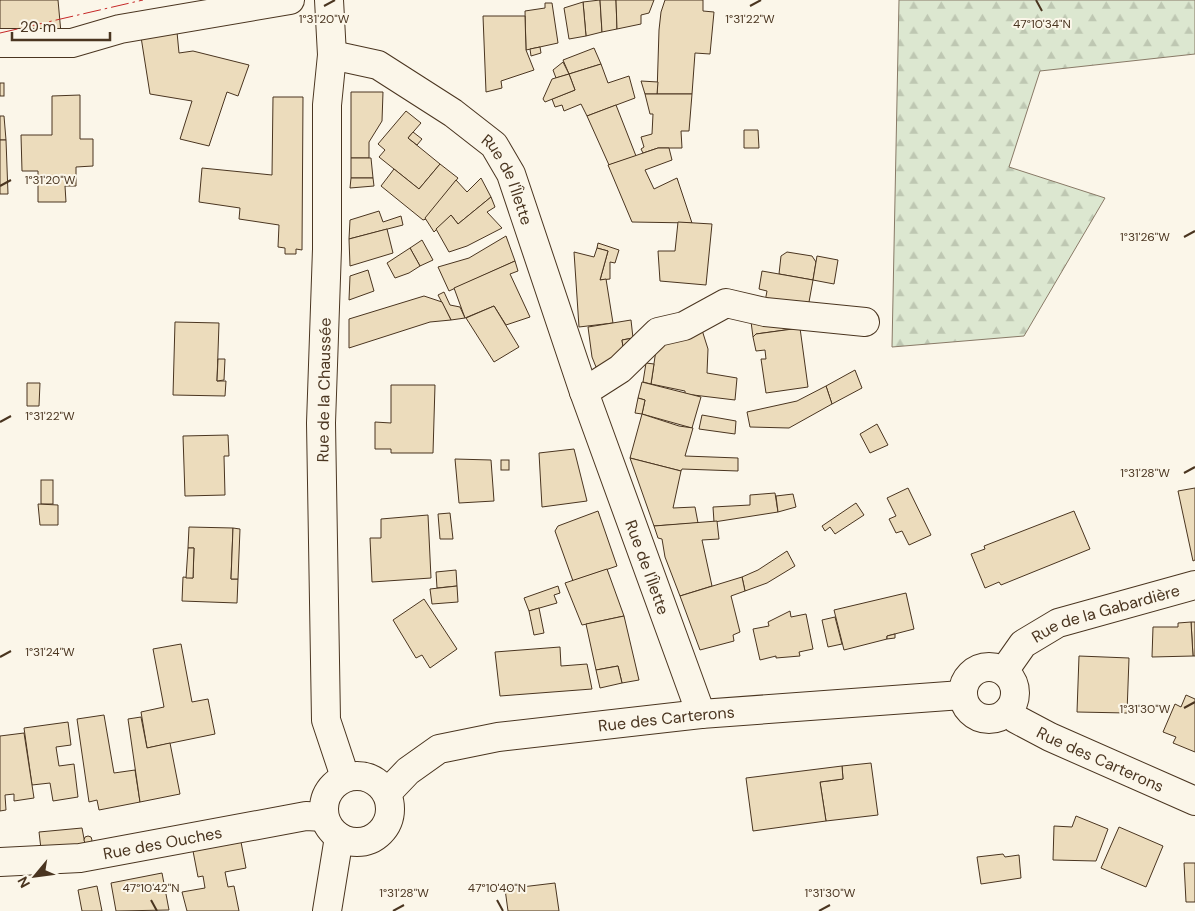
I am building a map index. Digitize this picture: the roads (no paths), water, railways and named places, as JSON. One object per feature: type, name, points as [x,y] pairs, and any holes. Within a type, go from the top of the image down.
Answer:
[{"type":"street","points":[[0,44],[72,43],[120,30],[290,0]]},
{"type":"street","name":"Rue de la Chaussée","points":[[329,0],[332,55],[327,105],[327,250],[321,423],[326,720],[345,777]]},
{"type":"street","name":"Rue de l'Îlette","points":[[332,55],[378,65],[453,113],[494,144],[511,174],[584,392],[701,714]]},
{"type":"street","points":[[584,392],[620,369],[658,332],[684,326],[726,303],[765,312],[865,322]]},
{"type":"street","name":"Rue de la Gabardière","points":[[1004,671],[1024,644],[1058,623],[1195,585]]},
{"type":"street","points":[[988,666],[1004,671],[1015,685],[1016,694],[1009,710],[1002,716],[985,719],[969,711],[962,695],[966,679],[972,672],[988,666]]},
{"type":"street","name":"Rue des Carterons","points":[[387,793],[408,771],[439,749],[498,737],[701,714],[962,695]]},
{"type":"street","name":"Rue des Carterons","points":[[1009,710],[1016,719],[1050,737],[1195,801]]},
{"type":"street","points":[[327,911],[332,827],[325,800],[332,786],[345,777],[357,775],[369,777],[380,784],[387,793],[391,807],[388,822],[380,833],[367,841],[353,842],[332,827]]},
{"type":"street","name":"Rue des Ouches","points":[[0,862],[80,858],[306,816],[332,827]]}]
